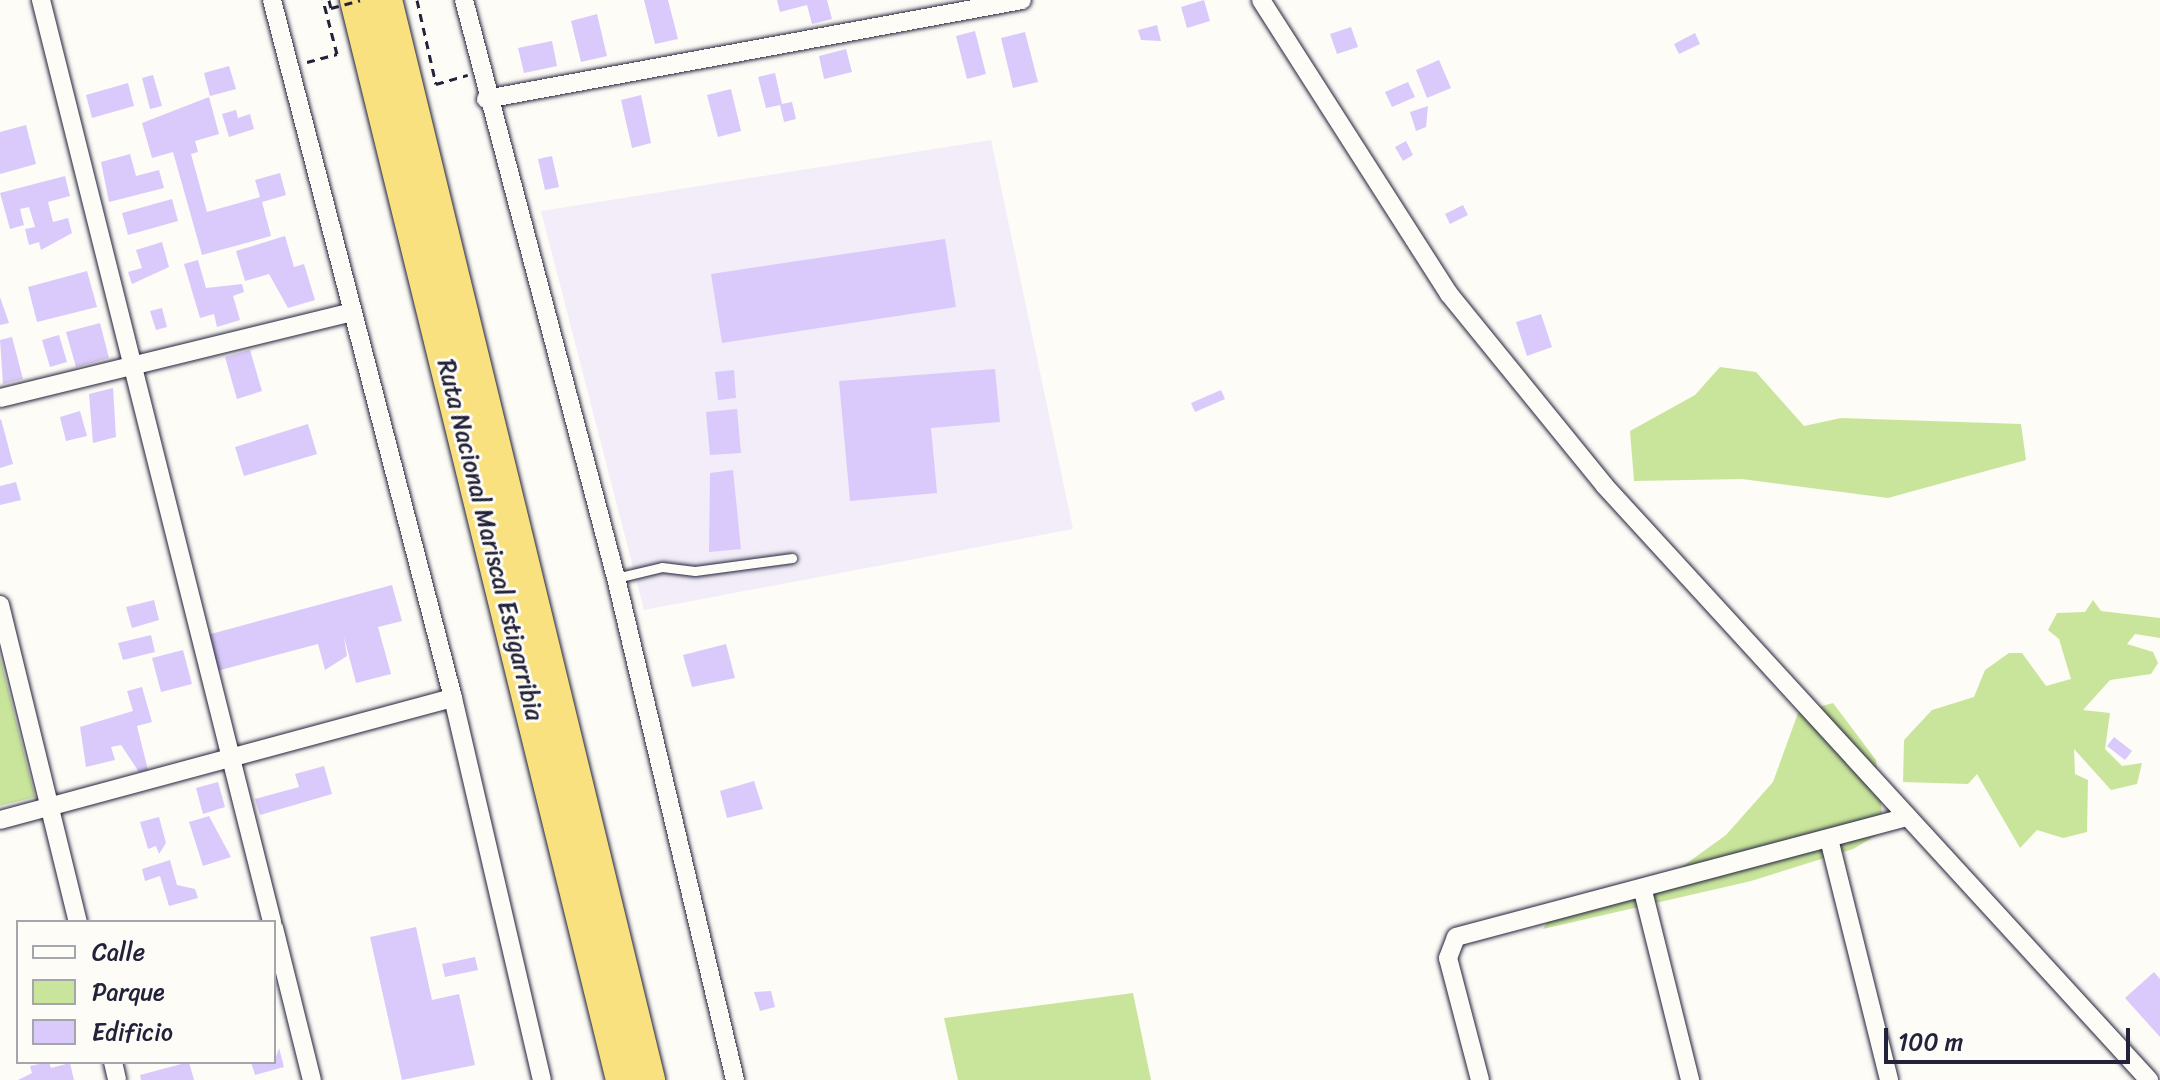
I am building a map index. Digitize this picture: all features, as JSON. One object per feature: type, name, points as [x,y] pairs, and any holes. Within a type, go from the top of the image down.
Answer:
[{"type":"highway","name":"Ruta Nacional Mariscal Estigarribia","points":[[385,0],[648,1080]]},
{"type":"highway","name":"Ruta Nacional Mariscal Estigarribia","points":[[349,3],[623,1080]]},
{"type":"street","points":[[41,0],[272,920]]},
{"type":"street","points":[[464,0],[486,99],[616,578],[735,1080]]},
{"type":"street","points":[[1261,0],[1449,294],[1604,485],[2149,1080]]},
{"type":"street","points":[[268,1],[288,67],[348,313],[453,698],[542,1080]]},
{"type":"street","points":[[486,99],[1010,1]]},
{"type":"street","points":[[0,398],[348,313]]},
{"type":"street","points":[[0,605],[78,920]]},
{"type":"street","points":[[0,820],[232,761],[453,698]]},
{"type":"street","points":[[1480,1080],[1448,958],[1456,937],[1830,843],[1907,817]]},
{"type":"street","points":[[1830,843],[1889,1080]]},
{"type":"street","points":[[1643,891],[1690,1080]]},
{"type":"street","points":[[276,936],[312,1080]]},
{"type":"lane","points":[[616,578],[662,567],[695,571],[792,558]]},
{"type":"path","points":[[288,67],[337,54],[323,0]]},
{"type":"path","points":[[329,0],[349,3]]},
{"type":"path","points":[[417,0],[436,84],[480,72]]},
{"type":"shaded area","points":[[991,140],[1073,529],[644,610],[541,211]]},
{"type":"green space","points":[[1720,367],[1756,372],[1804,426],[1841,418],[2021,424],[2026,460],[1888,498],[1742,479],[1634,481],[1630,431],[1695,395]]},
{"type":"green space","points":[[2093,600],[2101,611],[2160,618],[2160,638],[2135,634],[2127,644],[2153,652],[2158,663],[2151,674],[2110,680],[2083,710],[2110,713],[2105,749],[2122,766],[2142,763],[2137,784],[2111,790],[2074,749],[2075,774],[2088,780],[2087,832],[2063,838],[2037,830],[2020,848],[1977,774],[1968,784],[1903,782],[1904,740],[1932,710],[1974,697],[1985,670],[2009,653],[2022,653],[2046,686],[2071,679],[2059,639],[2048,630],[2057,613],[2085,612]]},
{"type":"green space","points":[[0,657],[35,797],[0,806]]},
{"type":"green space","points":[[1833,703],[1876,760],[1884,831],[1853,849],[1751,881],[1543,929],[1560,899],[1665,879],[1726,835],[1773,782],[1798,713]]},
{"type":"green space","points":[[1133,993],[1151,1080],[958,1080],[944,1018]]},
{"type":"building","points":[[644,0],[668,0],[678,39],[655,44]]},
{"type":"building","points":[[777,0],[827,0],[832,19],[812,24],[807,5],[780,12]]},
{"type":"building","points":[[1204,0],[1210,21],[1187,28],[1181,7]]},
{"type":"building","points":[[597,14],[607,56],[581,62],[571,21]]},
{"type":"building","points":[[1157,25],[1161,41],[1141,40],[1138,30]]},
{"type":"building","points":[[1351,27],[1358,47],[1337,54],[1330,34]]},
{"type":"building","points":[[975,31],[986,74],[967,79],[956,36]]},
{"type":"building","points":[[1025,32],[1038,82],[1013,88],[1001,38]]},
{"type":"building","points":[[1695,33],[1700,44],[1679,54],[1674,44]]},
{"type":"building","points":[[552,41],[557,66],[524,73],[518,48]]},
{"type":"building","points":[[846,49],[852,72],[824,79],[819,56]]},
{"type":"building","points":[[1439,60],[1451,88],[1427,98],[1416,70]]},
{"type":"building","points":[[229,66],[236,89],[210,96],[204,73]]},
{"type":"building","points":[[775,73],[782,104],[792,102],[796,119],[784,122],[780,105],[766,108],[758,77]]},
{"type":"building","points":[[153,75],[162,106],[150,109],[142,78]]},
{"type":"building","points":[[1408,82],[1415,97],[1392,107],[1385,92]]},
{"type":"building","points":[[128,83],[134,106],[92,118],[86,95]]},
{"type":"building","points":[[731,89],[741,131],[718,137],[707,95]]},
{"type":"building","points":[[641,95],[651,143],[632,148],[621,100]]},
{"type":"building","points":[[209,97],[219,134],[195,141],[198,152],[191,154],[207,212],[260,197],[255,180],[280,173],[286,195],[262,202],[271,236],[202,255],[173,152],[152,158],[142,123]]},
{"type":"building","points":[[1428,106],[1426,127],[1416,131],[1410,112]]},
{"type":"building","points":[[236,110],[238,118],[250,114],[254,129],[229,137],[222,114]]},
{"type":"building","points":[[26,125],[36,164],[0,174],[0,132]]},
{"type":"building","points":[[1406,141],[1413,155],[1403,161],[1395,147]]},
{"type":"building","points":[[130,154],[136,176],[159,170],[164,188],[109,202],[101,162]]},
{"type":"building","points":[[552,156],[559,187],[545,190],[538,159]]},
{"type":"building","points":[[65,176],[70,196],[48,202],[53,222],[68,218],[72,233],[41,250],[39,242],[29,245],[25,229],[35,227],[29,207],[20,209],[24,225],[10,229],[0,193]]},
{"type":"building","points":[[172,199],[178,221],[128,235],[122,213]]},
{"type":"building","points":[[1463,205],[1468,215],[1450,224],[1445,214]]},
{"type":"building","points":[[285,236],[294,267],[304,264],[315,300],[288,308],[269,274],[245,281],[236,251]]},
{"type":"building","points":[[945,239],[956,307],[722,343],[711,274]]},
{"type":"building","points":[[162,242],[169,267],[132,284],[128,272],[142,268],[136,250]]},
{"type":"building","points":[[198,260],[206,288],[242,284],[244,292],[233,296],[240,320],[217,327],[214,314],[200,318],[184,264]]},
{"type":"building","points":[[87,271],[97,307],[37,322],[28,287]]},
{"type":"building","points":[[0,297],[9,323],[0,325]]},
{"type":"building","points":[[162,308],[167,327],[156,330],[150,311]]},
{"type":"building","points":[[1541,314],[1552,347],[1527,356],[1516,322]]},
{"type":"building","points":[[100,323],[109,358],[76,367],[66,332]]},
{"type":"building","points":[[59,335],[67,362],[50,367],[42,340]]},
{"type":"building","points":[[12,337],[23,379],[3,384],[0,340]]},
{"type":"building","points":[[250,350],[262,391],[237,399],[225,357]]},
{"type":"building","points":[[995,369],[1000,422],[931,428],[937,493],[850,501],[839,381]]},
{"type":"building","points":[[734,370],[736,398],[718,400],[715,372]]},
{"type":"building","points":[[113,388],[116,437],[93,443],[89,394]]},
{"type":"building","points":[[1221,390],[1225,399],[1195,412],[1191,403]]},
{"type":"building","points":[[737,409],[741,453],[710,455],[706,412]]},
{"type":"building","points":[[80,411],[87,436],[66,441],[60,417]]},
{"type":"building","points":[[0,420],[13,464],[0,468]]},
{"type":"building","points":[[308,424],[317,454],[244,476],[235,447]]},
{"type":"building","points":[[733,470],[741,549],[709,552],[710,473]]},
{"type":"building","points":[[16,482],[21,500],[0,505],[0,486]]},
{"type":"building","points":[[392,585],[402,621],[378,627],[391,674],[356,683],[344,637],[347,656],[325,670],[318,644],[217,671],[207,635]]},
{"type":"building","points":[[154,600],[159,620],[132,628],[126,607]]},
{"type":"building","points":[[151,635],[155,652],[123,660],[118,643]]},
{"type":"building","points":[[726,644],[735,678],[692,687],[683,655]]},
{"type":"building","points":[[183,650],[192,684],[161,692],[152,658]]},
{"type":"building","points":[[142,687],[152,722],[137,726],[148,770],[139,772],[121,745],[111,747],[115,760],[86,767],[80,727],[133,711],[127,691]]},
{"type":"building","points":[[2114,737],[2132,751],[2125,760],[2107,746]]},
{"type":"building","points":[[324,766],[332,794],[260,815],[255,799],[299,787],[295,774]]},
{"type":"building","points":[[754,781],[763,809],[727,818],[720,791]]},
{"type":"building","points":[[218,782],[225,807],[203,814],[196,788]]},
{"type":"building","points":[[209,816],[231,857],[203,866],[189,822]]},
{"type":"building","points":[[159,817],[166,843],[159,854],[156,846],[148,849],[140,822]]},
{"type":"building","points":[[170,860],[177,885],[195,889],[198,898],[169,906],[160,876],[145,881],[142,869]]},
{"type":"building","points":[[416,927],[432,1000],[459,994],[475,1065],[402,1080],[370,937]]},
{"type":"building","points":[[475,957],[478,970],[445,977],[442,964]]},
{"type":"building","points":[[2154,972],[2160,979],[2160,1037],[2125,998]]},
{"type":"building","points":[[771,991],[775,1007],[760,1011],[754,992]]},
{"type":"building","points":[[279,1048],[284,1067],[255,1075],[252,1064],[276,1064]]},
{"type":"building","points":[[50,1064],[51,1068],[70,1064],[74,1080],[18,1080],[32,1073],[30,1066]]},
{"type":"building","points":[[190,1064],[194,1080],[141,1080],[140,1075]]}]
